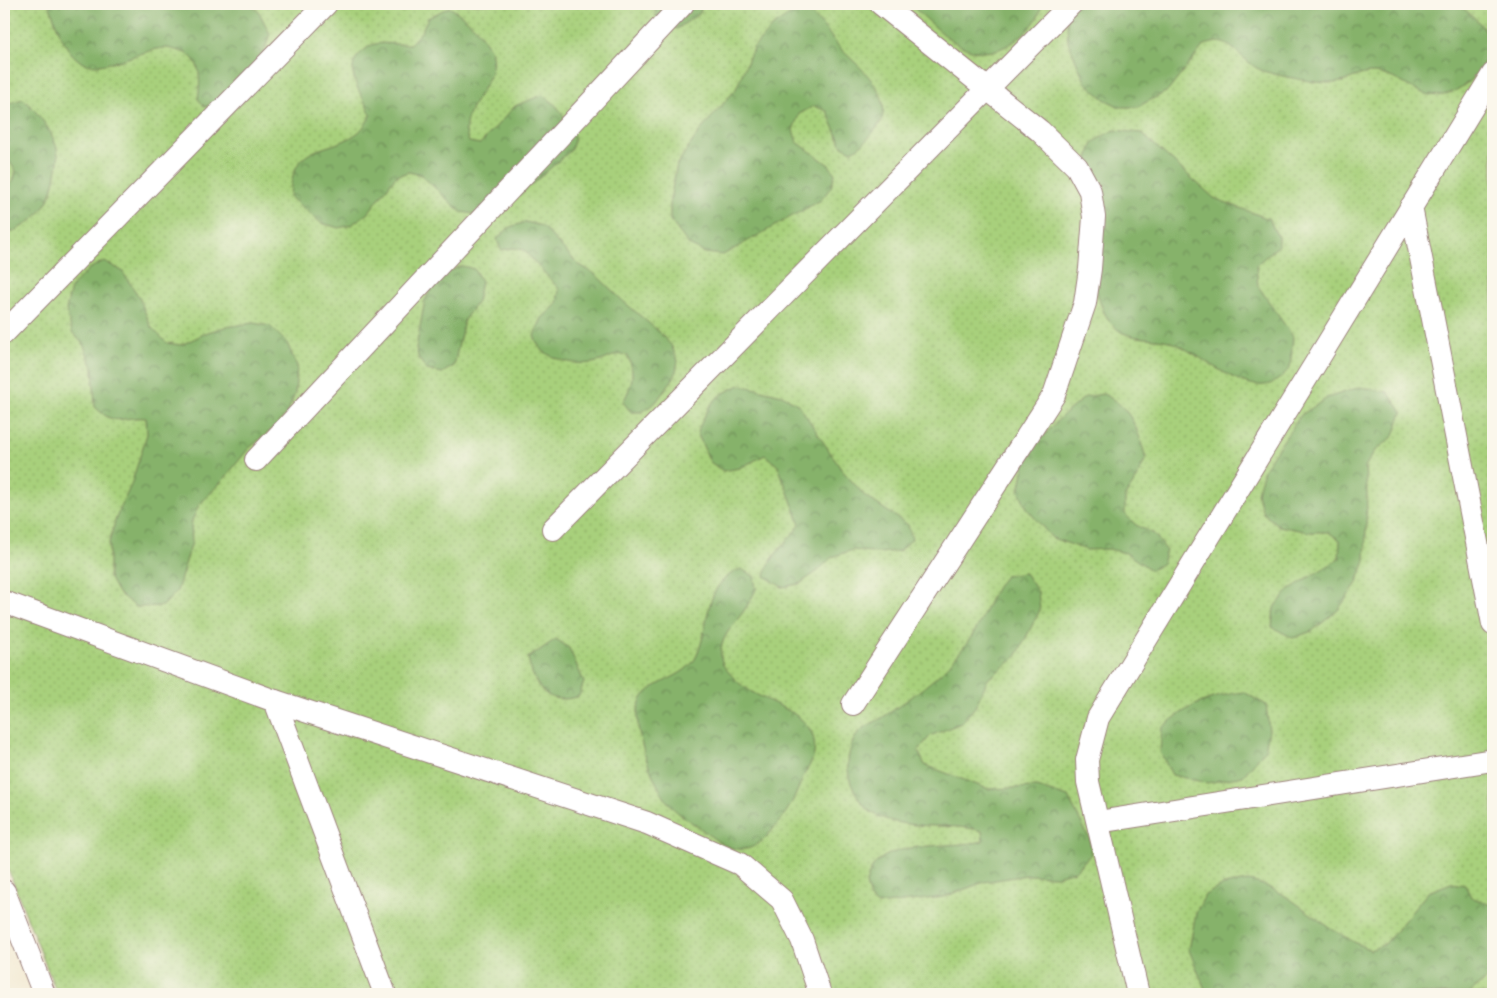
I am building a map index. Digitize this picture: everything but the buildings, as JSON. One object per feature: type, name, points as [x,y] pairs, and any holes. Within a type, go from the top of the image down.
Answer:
[{"type":"lane","points":[[4,333],[326,4]]},
{"type":"lane","points":[[256,460],[683,4]]},
{"type":"lane","points":[[853,704],[1054,395],[1086,303],[1094,217],[1090,191],[1077,167],[1040,131],[880,4]]},
{"type":"lane","points":[[553,529],[986,88],[1071,4]]},
{"type":"lane","points":[[1138,994],[1088,782],[1087,760],[1098,718],[1493,74]]},
{"type":"lane","points":[[1411,208],[1493,624]]},
{"type":"lane","points":[[4,602],[275,701],[647,823],[740,864],[782,900],[802,940],[820,994]]},
{"type":"lane","points":[[275,701],[385,994]]},
{"type":"lane","points":[[1098,822],[1493,760]]},
{"type":"lane","points":[[4,890],[44,994]]},
{"type":"green space","points":[[4,4],[1493,4],[1493,994],[57,994],[4,859]]},
{"type":"green space","points":[[49,4],[250,4],[259,12],[270,34],[263,55],[216,102],[205,107],[198,99],[200,84],[196,64],[193,58],[187,54],[165,48],[156,49],[109,63],[88,65],[80,61],[69,50],[60,35]]},
{"type":"green space","points":[[654,4],[702,4],[700,13],[677,29],[657,21]]},
{"type":"green space","points":[[909,4],[1041,4],[1041,9],[1038,17],[1022,35],[1005,47],[989,52],[975,51],[961,46]]},
{"type":"green space","points":[[1066,4],[1456,4],[1477,20],[1492,43],[1484,62],[1473,77],[1463,86],[1450,93],[1438,96],[1428,95],[1388,76],[1375,73],[1364,74],[1335,83],[1309,81],[1279,75],[1257,68],[1230,47],[1216,42],[1204,45],[1168,91],[1137,107],[1120,107],[1104,99],[1085,82],[1068,41]]},
{"type":"green space","points":[[449,7],[472,24],[483,38],[490,48],[493,63],[485,86],[467,119],[466,130],[469,142],[480,144],[515,106],[542,95],[558,108],[569,125],[575,138],[571,150],[505,208],[473,214],[461,212],[421,175],[409,172],[396,176],[368,213],[351,225],[339,228],[321,223],[290,197],[292,178],[298,165],[305,157],[314,151],[348,139],[360,131],[371,115],[353,75],[356,59],[368,47],[373,45],[383,43],[410,44],[421,32],[428,18]]},
{"type":"green space","points":[[808,12],[818,21],[839,47],[861,68],[876,87],[884,108],[882,119],[867,139],[852,151],[842,146],[827,111],[814,106],[799,114],[793,130],[797,142],[829,165],[835,174],[831,187],[821,200],[723,255],[705,253],[689,245],[670,220],[670,200],[677,164],[699,132],[736,89],[753,48],[773,26],[792,13]]},
{"type":"green space","points":[[23,99],[50,131],[56,146],[58,164],[54,186],[39,213],[15,231],[4,235],[4,187],[13,182],[16,171],[9,161],[4,163],[4,105]]},
{"type":"green space","points":[[1115,130],[1141,133],[1214,198],[1269,219],[1278,237],[1278,246],[1256,265],[1258,286],[1293,337],[1290,368],[1276,381],[1264,385],[1251,384],[1222,372],[1169,341],[1128,335],[1112,325],[1103,309],[1095,285],[1088,215],[1087,175],[1091,148],[1101,137]]},
{"type":"green space","points":[[526,222],[542,226],[578,264],[595,274],[671,345],[678,361],[675,376],[656,402],[642,412],[631,412],[623,402],[632,379],[630,361],[627,355],[614,356],[591,363],[576,363],[553,357],[539,346],[534,336],[542,318],[557,304],[559,289],[524,250],[513,248],[501,250],[497,239],[510,227]]},
{"type":"green space","points":[[104,261],[122,271],[139,297],[151,327],[167,343],[181,345],[208,332],[225,327],[253,323],[270,326],[287,343],[297,366],[295,394],[287,413],[274,428],[248,449],[225,478],[199,505],[191,523],[192,542],[177,591],[163,606],[136,607],[118,593],[109,577],[109,543],[116,518],[131,485],[147,434],[146,418],[114,419],[108,417],[95,407],[93,367],[83,344],[72,332],[66,310],[71,287],[89,269]]},
{"type":"green space","points":[[462,266],[474,269],[481,281],[477,302],[464,320],[454,366],[442,373],[427,370],[419,359],[416,348],[425,300],[432,287],[445,273]]},
{"type":"green space","points":[[740,385],[782,395],[799,405],[841,469],[865,496],[908,525],[912,539],[899,551],[879,553],[853,550],[832,557],[818,571],[799,584],[782,587],[765,576],[767,568],[775,555],[800,524],[778,466],[765,455],[740,468],[723,471],[710,462],[697,432],[712,403],[722,394]]},
{"type":"green space","points":[[1360,387],[1388,392],[1402,412],[1394,436],[1374,452],[1365,467],[1367,493],[1365,561],[1357,583],[1338,610],[1312,631],[1293,638],[1272,627],[1274,608],[1290,589],[1339,559],[1340,540],[1328,532],[1309,532],[1279,526],[1263,513],[1257,493],[1265,467],[1301,415],[1327,398]]},
{"type":"green space","points":[[1103,394],[1121,405],[1127,412],[1136,428],[1146,458],[1136,480],[1125,496],[1125,514],[1136,525],[1154,534],[1166,550],[1162,564],[1151,570],[1126,553],[1108,549],[1087,550],[1052,538],[1028,510],[1019,491],[1025,463],[1038,442],[1062,416],[1085,397]]},
{"type":"green space","points":[[741,569],[754,576],[756,589],[746,607],[727,633],[722,646],[723,664],[744,687],[798,717],[808,726],[814,738],[814,754],[793,801],[762,841],[751,848],[745,849],[728,847],[719,842],[669,804],[645,756],[638,728],[639,705],[643,697],[650,690],[685,670],[692,663],[701,643],[714,594],[728,576]]},
{"type":"green space","points":[[1025,573],[1038,592],[1040,610],[1016,657],[988,679],[975,707],[961,723],[930,736],[918,751],[925,765],[988,789],[1037,787],[1068,797],[1090,840],[1091,854],[1075,871],[1057,876],[1027,875],[984,882],[944,897],[878,905],[870,899],[866,883],[874,865],[884,857],[896,851],[910,848],[983,841],[982,831],[969,828],[911,825],[884,818],[871,812],[860,801],[850,781],[848,765],[853,741],[863,728],[897,707],[942,672],[958,655],[974,633],[994,592],[1005,576]]},
{"type":"green space","points":[[556,639],[569,648],[584,682],[579,696],[558,699],[550,696],[538,686],[534,678],[528,658]]},
{"type":"green space","points":[[1244,692],[1266,705],[1269,730],[1265,750],[1243,776],[1207,783],[1172,775],[1160,752],[1162,728],[1181,713],[1200,703],[1220,696]]},
{"type":"green space","points":[[1248,881],[1279,892],[1323,923],[1370,950],[1385,944],[1428,892],[1451,883],[1465,885],[1471,897],[1493,906],[1493,976],[1477,986],[1469,994],[1207,994],[1189,950],[1196,913],[1205,895],[1223,885]]}]
